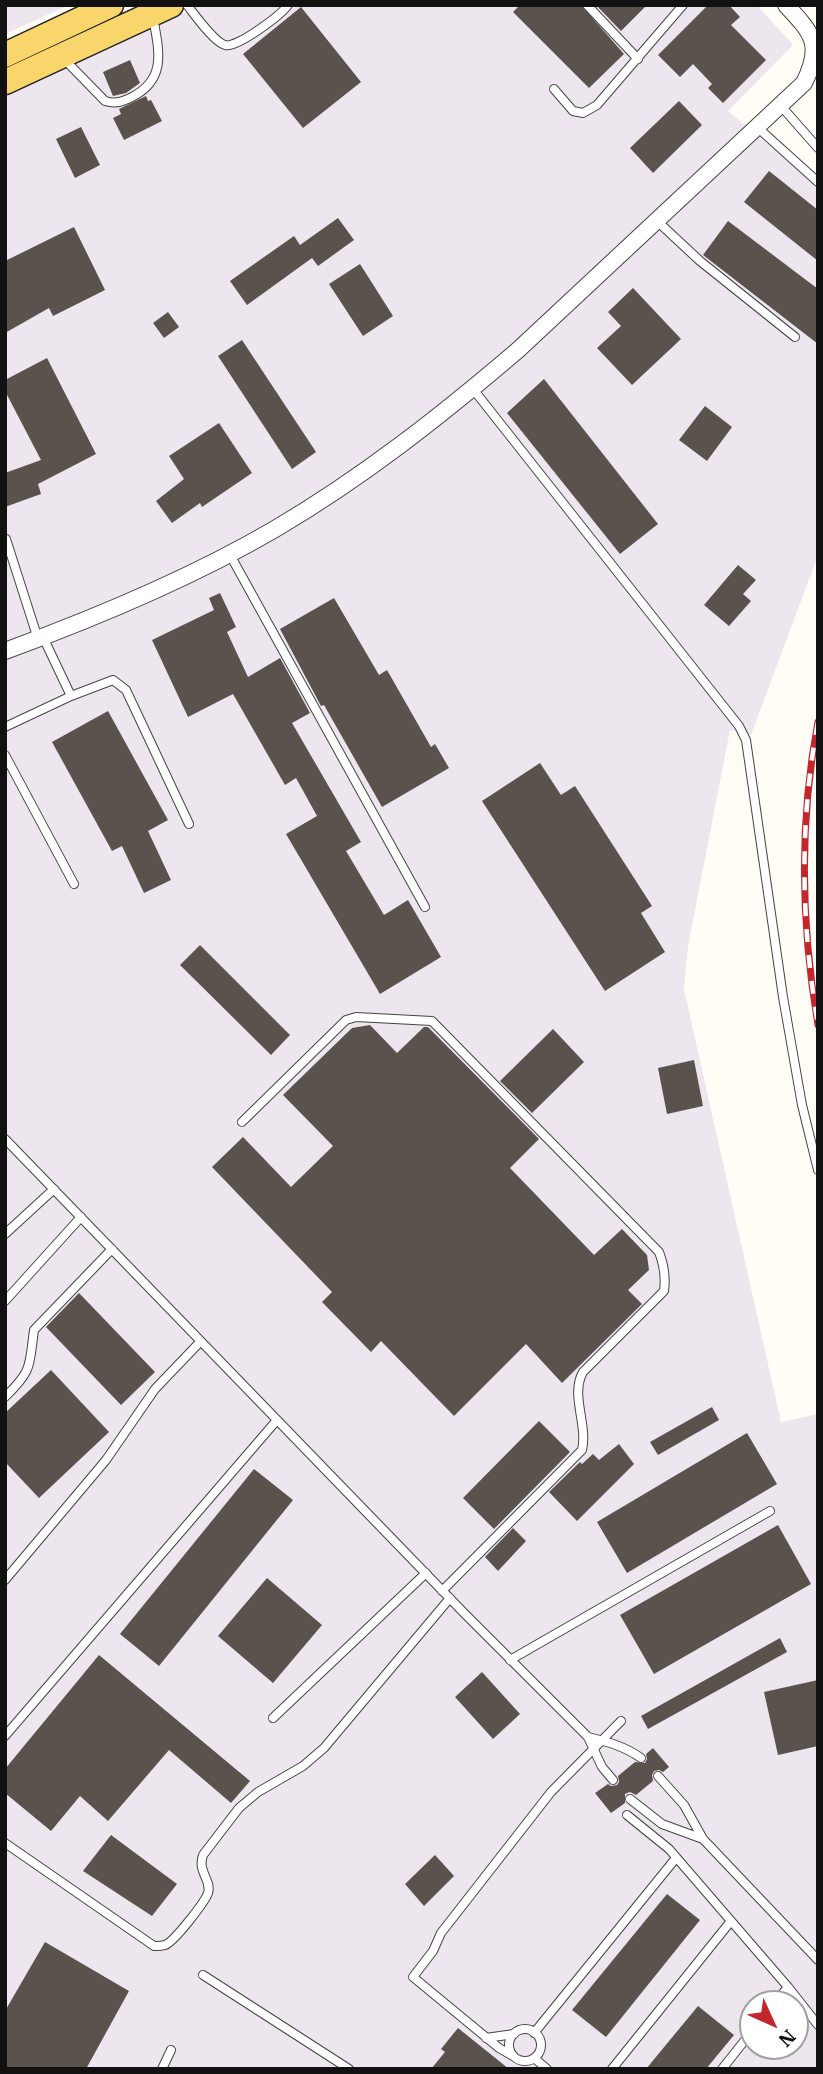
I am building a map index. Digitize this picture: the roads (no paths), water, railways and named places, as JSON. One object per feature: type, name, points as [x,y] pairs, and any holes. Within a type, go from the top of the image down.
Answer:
[{"type":"main road","points":[[5,55],[111,5]]},
{"type":"main road","points":[[5,82],[162,10]]},
{"type":"street","points":[[5,651],[168,583],[275,529],[319,501],[473,389],[804,83],[816,64],[817,51],[813,37],[786,5]]},
{"type":"lane","points":[[187,5],[217,40],[224,45],[233,46],[277,17],[288,5]]},
{"type":"lane","points":[[586,5],[638,60]]},
{"type":"lane","points":[[554,89],[573,111],[583,113],[597,105],[683,5]]},
{"type":"lane","points":[[62,57],[105,101],[113,104],[123,102],[145,90],[155,75],[162,10]]},
{"type":"lane","points":[[781,106],[818,148]]},
{"type":"lane","points":[[757,127],[818,182]]},
{"type":"lane","points":[[656,220],[700,261],[796,337]]},
{"type":"lane","points":[[473,389],[732,718],[746,740],[783,997],[802,1105],[818,1170]]},
{"type":"lane","points":[[6,539],[41,638],[71,696]]},
{"type":"lane","points":[[229,553],[425,907]]},
{"type":"lane","points":[[5,727],[113,680],[126,690],[189,824]]},
{"type":"lane","points":[[5,755],[74,884]]},
{"type":"lane","points":[[242,1122],[346,1020],[356,1017],[432,1021],[659,1252],[663,1262],[664,1291],[583,1372],[579,1380],[585,1433],[582,1450],[442,1591]]},
{"type":"lane","points":[[5,1139],[442,1591],[588,1737],[602,1767],[612,1780]]},
{"type":"lane","points":[[5,1234],[54,1189]]},
{"type":"lane","points":[[5,1301],[81,1217]]},
{"type":"lane","points":[[5,1397],[25,1377],[32,1353],[34,1330],[112,1249]]},
{"type":"lane","points":[[5,1580],[106,1460],[155,1389],[201,1342]]},
{"type":"lane","points":[[5,1736],[277,1420]]},
{"type":"lane","points":[[510,1660],[770,1511]]},
{"type":"lane","points":[[273,1718],[426,1573]]},
{"type":"lane","points":[[5,1843],[154,1946],[163,1946],[174,1940],[208,1894],[208,1884],[200,1864],[203,1855],[239,1808],[258,1792],[303,1766],[324,1748],[450,1598]]},
{"type":"lane","points":[[486,2038],[514,2034],[525,2029],[534,2033],[540,2046],[534,2058],[522,2061],[486,2038],[413,1977],[433,1951],[441,1933],[551,1793],[621,1721]]},
{"type":"lane","points":[[588,1737],[627,1748],[641,1758]]},
{"type":"lane","points":[[658,1776],[684,1805],[703,1839],[818,1960]]},
{"type":"lane","points":[[630,1799],[662,1824],[703,1839]]},
{"type":"lane","points":[[627,1815],[656,1837],[677,1858],[818,2025]]},
{"type":"lane","points":[[534,2033],[677,1858]]},
{"type":"lane","points":[[612,2069],[731,1921]]},
{"type":"lane","points":[[203,1975],[348,2069]]},
{"type":"lane","points":[[513,2056],[509,2046],[514,2034]]},
{"type":"lane","points":[[722,2069],[739,2048]]},
{"type":"lane","points":[[162,2069],[171,2050]]},
{"type":"lane","points":[[534,2058],[547,2069]]},
{"type":"railway","points":[[818,722],[805,835],[808,950],[818,1025]]}]
